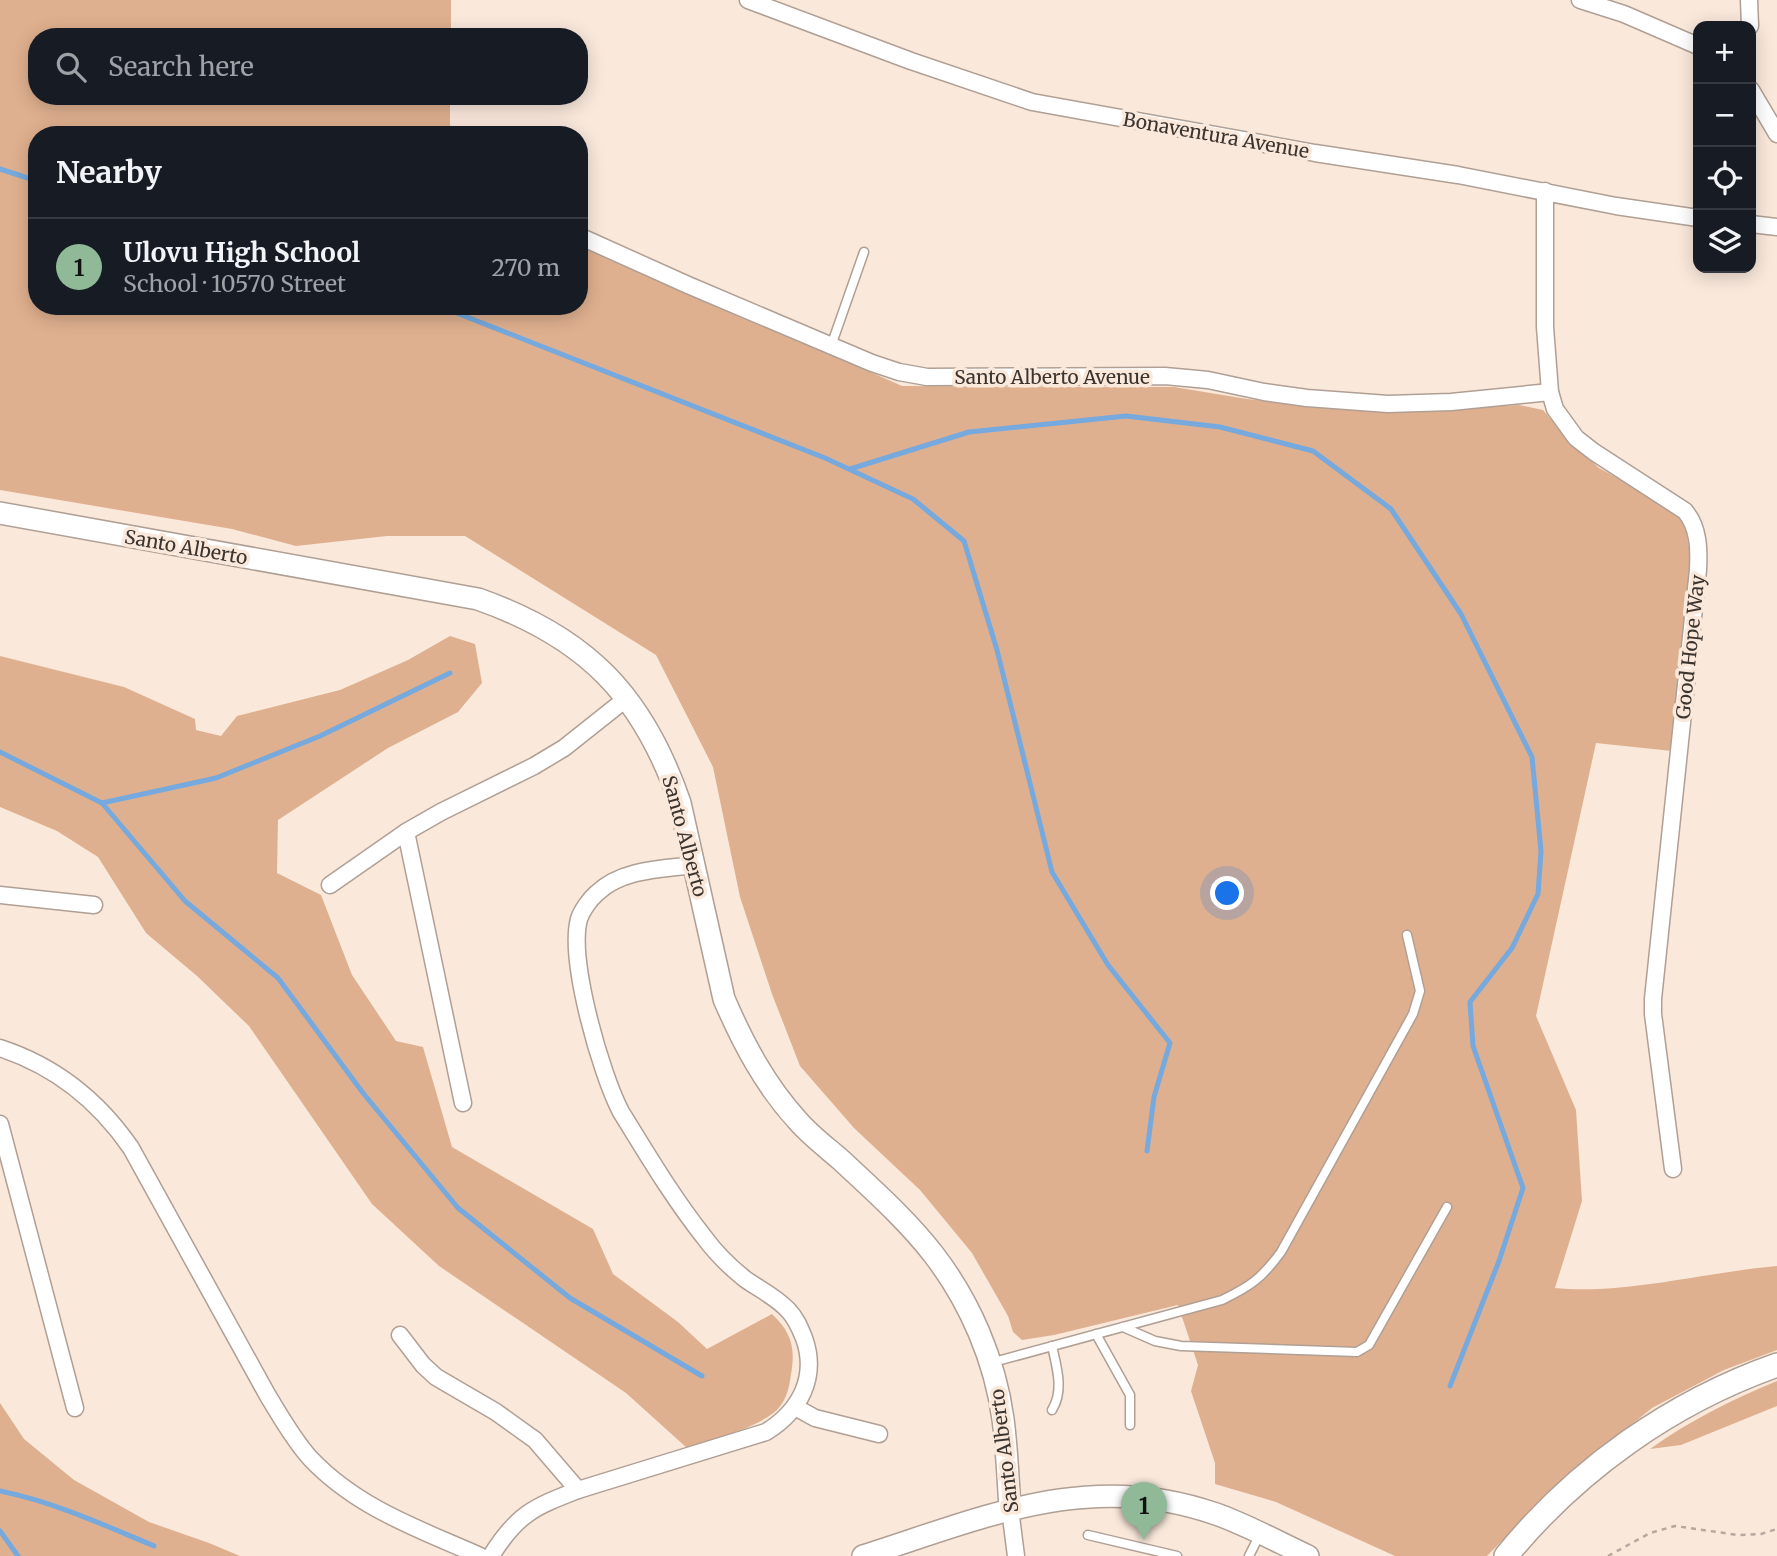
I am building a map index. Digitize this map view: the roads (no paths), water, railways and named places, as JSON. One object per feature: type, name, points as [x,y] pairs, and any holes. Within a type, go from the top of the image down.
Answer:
[{"type":"main road","points":[[1506,1556],[1530,1527],[1558,1500],[1656,1421],[1718,1388],[1777,1365]]},
{"type":"street","name":"Bonaventura Avenue","points":[[748,0],[911,61],[1032,102],[1545,191],[1616,206],[1693,217]]},
{"type":"street","points":[[1580,0],[1624,14],[1693,44]]},
{"type":"street","points":[[1749,0],[1750,21]]},
{"type":"street","points":[[1756,98],[1777,134]]},
{"type":"street","name":"Good Hope Way","points":[[1545,191],[1545,327],[1550,392],[1555,409],[1576,438],[1611,464],[1685,511],[1693,523],[1698,541],[1699,570],[1653,999],[1673,1169]]},
{"type":"street","points":[[1756,225],[1777,227]]},
{"type":"street","name":"Santo Alberto Avenue","points":[[588,240],[831,346],[899,372],[927,377],[1165,376],[1208,380],[1307,398],[1388,404],[1451,402],[1550,392]]},
{"type":"street","name":"Santo Alberto","points":[[0,513],[478,599],[511,610],[557,634],[583,652],[627,698],[661,754],[680,803],[724,999],[762,1074],[798,1122],[912,1228],[935,1256],[968,1309],[990,1363],[1003,1418],[1016,1556]]},
{"type":"street","points":[[330,885],[406,832],[564,748],[627,698]]},
{"type":"street","points":[[406,832],[463,1103]]},
{"type":"street","points":[[491,1556],[506,1531],[520,1518],[551,1500],[766,1432],[795,1407],[808,1381],[809,1352],[799,1325],[789,1311],[745,1278],[710,1245],[652,1162],[611,1092],[602,1067],[582,985],[578,946],[579,919],[597,893],[614,881],[640,872],[694,865]]},
{"type":"street","points":[[0,895],[94,905]]},
{"type":"street","points":[[0,1050],[24,1056],[76,1088],[116,1126],[131,1148],[268,1396],[290,1432],[309,1456],[353,1496],[383,1514],[481,1556]]},
{"type":"street","points":[[0,1124],[75,1408]]},
{"type":"street","points":[[400,1335],[423,1366],[436,1377],[496,1412],[535,1440],[578,1490]]},
{"type":"street","points":[[795,1407],[815,1418],[879,1434]]},
{"type":"street","points":[[873,1554],[1010,1509],[1064,1498],[1090,1496],[1185,1505],[1217,1514],[1308,1556]]},
{"type":"lane","points":[[831,346],[864,252]]},
{"type":"lane","points":[[990,1363],[1222,1300],[1243,1290],[1262,1276],[1280,1252],[1413,1014],[1420,991],[1407,935]]},
{"type":"lane","points":[[1123,1327],[1155,1341],[1181,1346],[1357,1352],[1369,1345],[1447,1207]]},
{"type":"lane","points":[[1096,1334],[1130,1395],[1130,1425]]},
{"type":"lane","points":[[1052,1346],[1059,1390],[1058,1401],[1052,1410]]},
{"type":"lane","points":[[1249,1556],[1260,1534]]},
{"type":"lane","points":[[1088,1535],[1177,1556]]},
{"type":"waterway","points":[[0,169],[28,178]]},
{"type":"waterway","points":[[462,315],[825,458],[913,499],[964,541],[997,650],[1052,872],[1108,965],[1170,1043],[1154,1097],[1147,1151]]},
{"type":"waterway","points":[[850,469],[969,432],[1126,416],[1220,427],[1313,451],[1391,509],[1461,614],[1532,757],[1541,851],[1538,894],[1512,948],[1470,1002],[1473,1046],[1523,1188],[1499,1261],[1450,1386]]},
{"type":"waterway","points":[[102,803],[216,778],[320,736],[450,673]]},
{"type":"waterway","points":[[0,752],[102,803],[185,901],[278,978],[363,1093],[458,1208],[570,1298],[702,1376]]},
{"type":"waterway","points":[[0,1491],[59,1508],[154,1546]]},
{"type":"waterway","points":[[0,1531],[18,1556]]},
{"type":"place","name":"Ulovu High School","points":[[1144,1540]]}]
